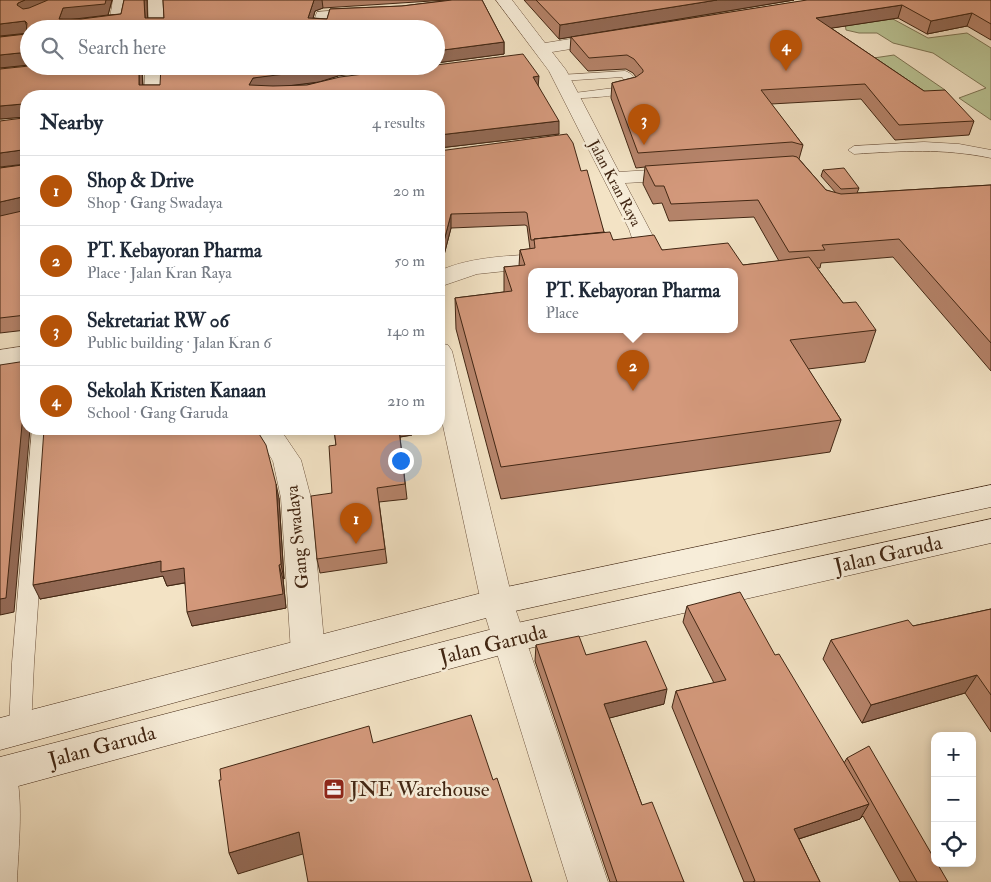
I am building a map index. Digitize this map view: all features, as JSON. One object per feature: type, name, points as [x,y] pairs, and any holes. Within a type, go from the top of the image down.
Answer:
[{"type":"street","points":[[116,20],[121,0]]},
{"type":"street","points":[[156,0],[157,20]]},
{"type":"street","name":"Jalan Kran Raya","points":[[445,276],[463,269],[631,250],[638,247],[643,238],[640,228],[612,178],[581,139],[570,96],[561,78],[537,54],[495,0]]},
{"type":"street","points":[[317,17],[383,12]]},
{"type":"street","points":[[537,54],[624,36]]},
{"type":"street","points":[[153,90],[154,75]]},
{"type":"street","points":[[612,178],[702,172]]},
{"type":"street","points":[[0,358],[20,355]]},
{"type":"street","points":[[445,377],[497,602],[588,882]]},
{"type":"street","name":"Gang Swadaya","points":[[270,435],[287,460],[296,498],[308,652]]},
{"type":"street","name":"Jalan Garuda","points":[[10,732],[497,602],[991,496]]},
{"type":"street","points":[[943,507],[978,534]]},
{"type":"street","name":"Jalan Garuda","points":[[3,773],[508,639],[978,534]]},
{"type":"lane","points":[[561,78],[625,74],[634,85],[625,90],[570,96]]},
{"type":"lane","points":[[854,150],[924,146],[958,148],[991,154]]},
{"type":"lane","points":[[10,732],[23,663],[41,435]]},
{"type":"lane","points":[[3,773],[7,800],[4,882]]},
{"type":"green space","points":[[869,6],[928,38],[967,33],[991,48],[991,120],[959,98],[986,88],[933,53],[893,43],[877,33],[859,33],[846,30],[843,9]]},
{"type":"green space","points":[[894,55],[945,90],[910,96],[860,60]]},
{"type":"building","points":[[0,0],[25,0],[17,5],[23,9],[48,0],[106,0],[105,4],[63,8],[59,19],[81,19],[121,14],[124,0],[144,0],[145,18],[164,18],[163,0],[314,0],[308,18],[327,19],[330,9],[402,6],[452,0],[482,0],[504,42],[445,50],[445,20],[20,20],[20,22],[0,24]]},
{"type":"building","points":[[536,0],[717,0],[560,25]]},
{"type":"building","points":[[807,0],[991,0],[991,24],[972,13],[931,21],[902,5],[816,18],[924,91],[945,90],[974,121],[899,125],[865,84],[761,90],[803,145],[792,142],[638,153],[612,83],[636,77],[643,70],[634,59],[627,55],[589,58],[571,37]]},
{"type":"building","points":[[20,35],[20,53],[0,55],[0,37]]},
{"type":"building","points":[[523,54],[539,76],[533,77],[559,121],[445,134],[445,90],[20,90],[20,104],[0,106],[0,69],[20,67],[20,75],[139,75],[139,85],[160,85],[161,75],[277,75],[253,78],[249,85],[273,86],[307,85],[356,75],[445,75],[445,64]]},
{"type":"building","points":[[20,118],[20,150],[0,153],[0,121]]},
{"type":"building","points":[[567,134],[573,143],[581,171],[587,170],[604,232],[531,240],[527,213],[525,212],[451,214],[445,237],[445,150]]},
{"type":"building","points":[[797,157],[826,190],[841,194],[991,185],[991,343],[899,239],[822,245],[825,250],[789,252],[758,200],[671,204],[664,186],[655,186],[645,166]]},
{"type":"building","points":[[20,165],[20,197],[0,202],[0,168]]},
{"type":"building","points":[[844,168],[859,188],[841,189],[823,170]]},
{"type":"building","points":[[20,211],[20,316],[0,318],[0,216]]},
{"type":"building","points":[[610,232],[613,240],[654,235],[662,250],[728,243],[743,265],[809,257],[843,303],[856,302],[876,330],[790,340],[841,420],[501,467],[455,298],[512,291],[504,267],[525,265],[520,250],[535,248],[534,239]]},
{"type":"building","points":[[20,362],[21,435],[6,598],[0,599],[0,365]]},
{"type":"building","points":[[44,435],[260,435],[266,445],[276,484],[281,564],[279,565],[283,594],[187,612],[184,568],[161,572],[161,561],[33,585]]},
{"type":"building","points":[[335,435],[400,435],[405,484],[377,488],[385,549],[317,559],[311,496],[332,493],[329,446],[336,445]]},
{"type":"building","points":[[740,592],[775,655],[779,654],[869,804],[794,829],[820,882],[753,882],[755,881],[676,691],[726,680],[687,606]]},
{"type":"building","points":[[991,609],[991,695],[977,675],[871,705],[831,640],[908,620],[913,626]]},
{"type":"building","points":[[579,636],[586,655],[646,641],[667,689],[604,704],[642,805],[652,802],[684,882],[617,882],[536,645]]},
{"type":"building","points":[[471,715],[493,780],[497,778],[532,882],[308,882],[299,832],[229,853],[219,780],[221,780],[220,769],[369,726],[373,743]]},
{"type":"building","points":[[869,746],[931,853],[931,867],[939,867],[948,882],[917,882],[847,758]]},
{"type":"place","name":"Sekolah Kristen Kanaan","points":[[786,71]]},
{"type":"place","name":"Sekretariat RW 06","points":[[644,145]]},
{"type":"place","name":"PT. Kebayoran Pharma","points":[[633,391]]},
{"type":"place","name":"Shop & Drive","points":[[356,544]]},
{"type":"place","name":"JNE Warehouse","points":[[334,789]]}]
